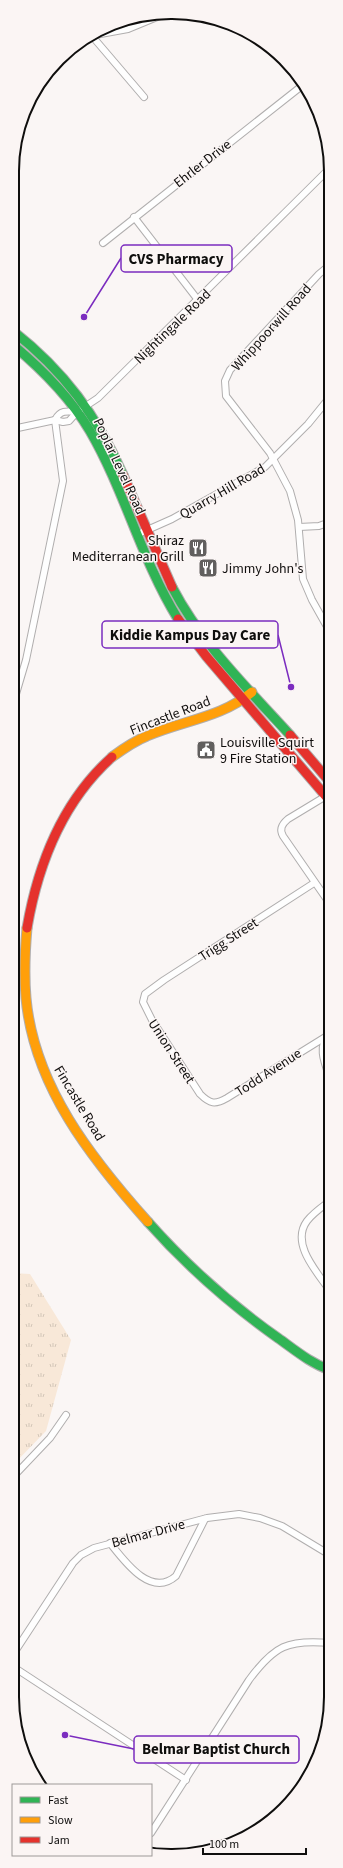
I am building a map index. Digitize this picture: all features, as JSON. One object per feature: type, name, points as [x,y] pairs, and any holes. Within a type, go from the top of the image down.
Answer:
[{"type":"main road","name":"Poplar Level Road","points":[[19,336],[54,365],[75,389],[106,436],[169,581],[195,624],[324,775]]},
{"type":"main road","name":"Poplar Level Road","points":[[19,350],[42,369],[77,412],[98,446],[150,569],[176,616],[205,655],[324,793]]},
{"type":"main road","name":"Fincastle Road","points":[[252,692],[244,700],[140,739],[108,761],[93,776],[78,796],[51,846],[33,893],[28,916],[24,957],[26,1007],[34,1043],[43,1069],[58,1100],[96,1158],[139,1212],[191,1268],[236,1307],[299,1354],[324,1367]]},
{"type":"street","points":[[109,33],[128,29],[148,21]]},
{"type":"street","points":[[95,39],[144,97]]},
{"type":"street","name":"Ehrler Drive","points":[[103,243],[299,88]]},
{"type":"street","name":"Nightingale Road","points":[[55,420],[63,422],[69,421],[77,412],[98,398],[324,174]]},
{"type":"street","points":[[134,217],[198,300]]},
{"type":"street","name":"Whippoorwill Road","points":[[324,270],[230,370],[226,377],[225,392],[229,400],[270,453],[290,491],[296,506],[303,579],[306,589],[324,621]]},
{"type":"street","name":"Quarry Hill Road","points":[[136,535],[172,519],[255,474],[273,460],[324,404]]},
{"type":"street","points":[[19,684],[26,660],[63,481],[55,420],[58,414],[65,411],[77,412]]},
{"type":"street","points":[[19,428],[55,420]]},
{"type":"street","points":[[299,527],[319,526],[324,524]]},
{"type":"street","points":[[324,800],[288,819],[284,822],[281,830],[283,836],[324,896]]},
{"type":"street","name":"Trigg Street","points":[[143,998],[149,991],[164,980],[314,883]]},
{"type":"street","name":"Union Street","points":[[143,998],[144,1006],[152,1020],[200,1094],[208,1102]]},
{"type":"street","name":"Todd Avenue","points":[[208,1102],[215,1104],[227,1098],[324,1037]]},
{"type":"street","points":[[324,1043],[322,1048],[324,1056]]},
{"type":"street","points":[[324,1205],[307,1221],[303,1228],[302,1239],[304,1250],[324,1282]]},
{"type":"street","points":[[19,1471],[50,1438],[66,1415]]},
{"type":"street","name":"Belmar Drive","points":[[19,1645],[75,1561],[90,1549],[205,1519],[232,1514],[266,1519],[301,1536],[324,1551]]},
{"type":"street","points":[[110,1543],[140,1576],[148,1581],[163,1583],[169,1582],[176,1576],[205,1519]]},
{"type":"street","points":[[152,1832],[249,1680],[265,1659],[279,1649],[291,1644],[302,1642],[324,1643]]},
{"type":"street","points":[[19,1671],[186,1780]]},
{"type":"green space","points":[[19,1273],[30,1274],[71,1340],[46,1431],[19,1459]]},
{"type":"traffic: fast","points":[[19,336],[48,362],[77,396],[102,433],[123,475]]},
{"type":"traffic: fast","points":[[19,350],[35,364],[65,395],[90,431],[113,477],[154,573],[178,619]]},
{"type":"traffic: fast","points":[[172,587],[197,627],[226,665],[290,735]]},
{"type":"traffic: fast","points":[[148,1222],[178,1254],[226,1298],[303,1356],[324,1367]]},
{"type":"traffic: slow","points":[[112,757],[142,738],[215,713],[241,700],[252,692]]},
{"type":"traffic: slow","points":[[27,928],[25,963],[26,998],[31,1030],[40,1061],[53,1091],[86,1146],[148,1222]]},
{"type":"traffic: jam","points":[[123,475],[172,587]]},
{"type":"traffic: jam","points":[[178,619],[206,656],[324,794]]},
{"type":"traffic: jam","points":[[290,735],[324,775]]},
{"type":"traffic: jam","points":[[27,928],[38,880],[55,835],[66,814],[80,793],[95,774],[112,757]]},
{"type":"place","name":"CVS Pharmacy","points":[[84,317]]},
{"type":"place","name":"Shiraz Mediterranean Grill","points":[[198,548]]},
{"type":"place","name":"Jimmy John's","points":[[208,568]]},
{"type":"place","name":"Kiddie Kampus Day Care","points":[[291,687]]},
{"type":"place","name":"Louisville Squirt 9 Fire Station","points":[[206,750]]},
{"type":"place","name":"Belmar Baptist Church","points":[[65,1735]]}]
